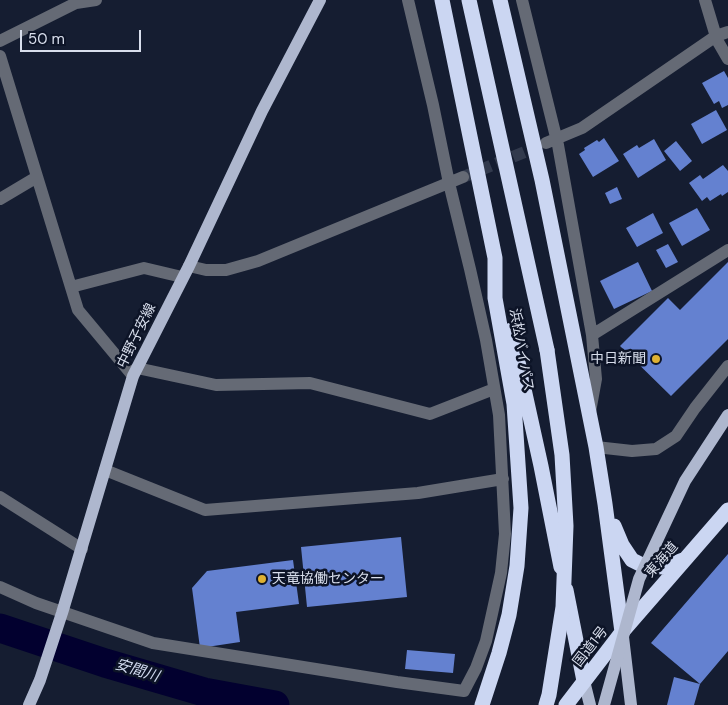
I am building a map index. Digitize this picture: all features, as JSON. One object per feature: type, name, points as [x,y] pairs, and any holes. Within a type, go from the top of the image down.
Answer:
[{"type":"highway","name":"浜松バイパス","points":[[442,0],[495,258],[495,298],[514,404],[521,508],[517,566],[509,615],[484,699]]},
{"type":"highway","name":"浜松バイパス","points":[[469,0],[546,350],[562,455],[566,526],[562,607],[546,705]]},
{"type":"highway","points":[[500,0],[542,180],[596,447],[622,632]]},
{"type":"highway","points":[[495,258],[541,466],[584,681],[566,705]]},
{"type":"highway","points":[[605,504],[622,546],[632,560],[644,566],[665,567],[684,560]]},
{"type":"highway","name":"東海道","points":[[622,632],[728,510]]},
{"type":"highway","name":"国道1号","points":[[584,681],[622,632]]},
{"type":"highway","points":[[561,705],[584,681]]},
{"type":"main road","name":"中野子安線","points":[[29,702],[40,680],[61,616],[135,372],[189,266],[262,111],[320,0]]},
{"type":"main road","points":[[604,705],[639,579],[685,481],[728,415]]},
{"type":"main road","points":[[622,632],[632,705]]},
{"type":"main road","points":[[584,681],[590,705]]},
{"type":"street","points":[[0,41],[76,3],[96,0]]},
{"type":"street","points":[[0,587],[61,616],[153,643],[464,691],[476,668],[486,641],[499,582],[505,534],[499,415],[470,269],[408,0]]},
{"type":"street","points":[[522,0],[592,335],[596,379],[590,416]]},
{"type":"street","points":[[705,0],[722,34],[728,60]]},
{"type":"street","points":[[551,141],[582,128],[722,34]]},
{"type":"street","points":[[0,56],[78,310],[135,372],[216,385],[310,383],[430,414],[494,389]]},
{"type":"street","points":[[0,199],[37,177]]},
{"type":"street","points":[[189,266],[206,270],[226,270],[258,261],[463,177]]},
{"type":"street","points":[[592,335],[728,250]]},
{"type":"street","points":[[71,287],[144,268],[182,277]]},
{"type":"street","points":[[596,447],[632,451],[656,449],[676,436],[728,366]]},
{"type":"street","points":[[105,470],[205,510],[418,493],[503,479]]},
{"type":"street","points":[[0,496],[82,549]]},
{"type":"building","points":[[724,71],[728,78],[728,105],[722,108],[719,101],[714,104],[702,83]]},
{"type":"building","points":[[716,110],[727,130],[702,144],[691,124]]},
{"type":"building","points":[[604,138],[619,161],[593,177],[579,154],[585,150],[584,148]]},
{"type":"building","points":[[654,139],[666,160],[638,178],[623,154],[637,145],[639,148]]},
{"type":"building","points":[[676,141],[692,161],[680,171],[664,151]]},
{"type":"building","points":[[723,165],[728,171],[728,192],[710,201],[707,197],[702,201],[689,183],[700,175],[703,179]]},
{"type":"building","points":[[617,187],[622,199],[610,204],[605,193]]},
{"type":"building","points":[[697,208],[710,230],[682,246],[669,223]]},
{"type":"building","points":[[653,213],[663,233],[637,247],[626,228]]},
{"type":"building","points":[[668,244],[678,262],[666,268],[656,250]]},
{"type":"building","points":[[638,262],[652,291],[614,309],[600,281]]},
{"type":"building","points":[[728,262],[728,339],[671,396],[620,346],[668,298],[680,310]]},
{"type":"building","points":[[401,537],[407,597],[307,607],[301,547]]},
{"type":"building","points":[[728,554],[728,651],[700,684],[651,643]]},
{"type":"building","points":[[293,560],[299,604],[236,612],[240,642],[200,648],[192,588],[207,571]]},
{"type":"building","points":[[407,650],[455,654],[453,673],[405,669]]},
{"type":"building","points":[[674,677],[700,684],[694,705],[667,705]]},
{"type":"waterway","name":"安間川","points":[[0,628],[105,663],[204,692],[275,705]]},
{"type":"tunnel","points":[[463,177],[542,145]]},
{"type":"place","name":"中日新聞","points":[[656,359]]},
{"type":"place","name":"天竜協働センター","points":[[262,579]]}]
